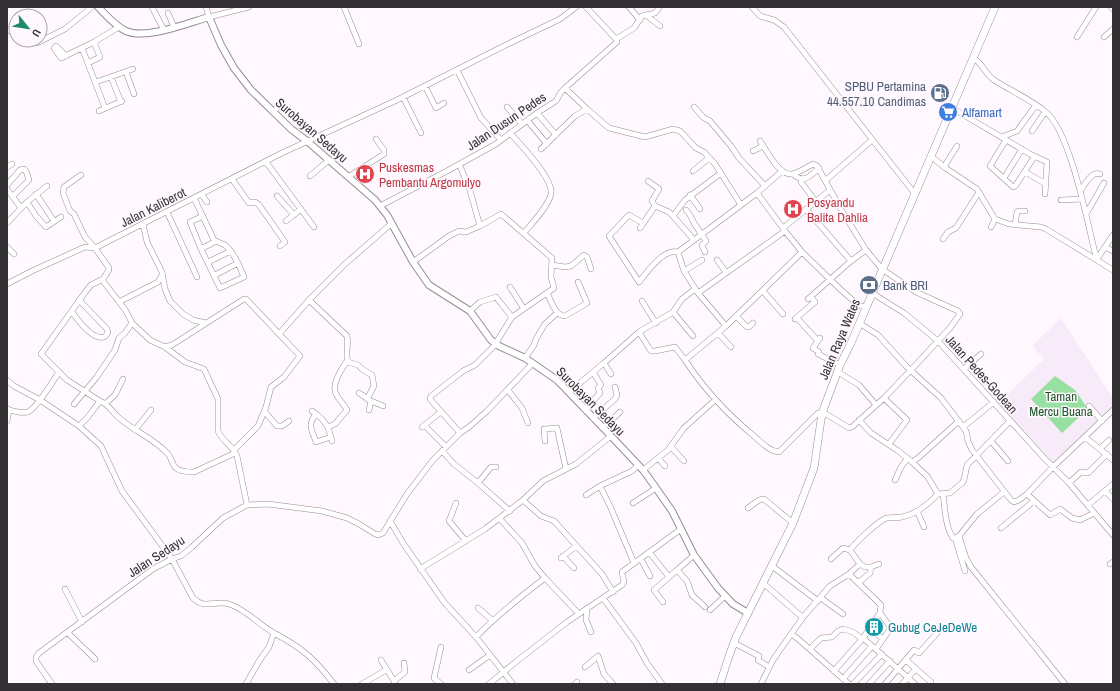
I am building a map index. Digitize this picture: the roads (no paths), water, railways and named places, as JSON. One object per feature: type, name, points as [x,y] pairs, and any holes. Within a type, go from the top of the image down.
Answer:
[{"type":"highway","name":"Jalan Raya Wates","points":[[720,684],[734,643],[793,523],[812,476],[822,413],[839,368],[995,7]]},
{"type":"main road","points":[[98,7],[119,27],[134,33],[149,33],[164,30],[209,17]]},
{"type":"main road","name":"Surobayan Sedayu","points":[[209,17],[221,45],[234,68],[251,90],[291,129],[329,160],[380,206],[413,262],[431,288],[470,311],[488,338],[495,344],[525,358],[557,380],[643,470],[672,511],[694,555],[733,604],[748,613]]},
{"type":"street","points":[[48,37],[64,29],[92,7]]},
{"type":"street","points":[[152,7],[164,30]]},
{"type":"street","points":[[206,7],[209,17],[249,7]]},
{"type":"street","points":[[344,7],[359,44]]},
{"type":"street","name":"Jalan Kaliberot","points":[[7,284],[85,247],[95,248],[307,141],[403,97],[560,19],[576,7]]},
{"type":"street","points":[[586,7],[616,39]]},
{"type":"street","points":[[629,7],[640,20]]},
{"type":"street","points":[[752,7],[760,16],[774,20],[784,27],[915,194]]},
{"type":"street","points":[[1077,37],[1096,7]]},
{"type":"street","name":"Jalan Dusun Pedes","points":[[380,206],[501,140],[527,120],[556,101],[561,92],[616,42],[616,39],[634,28],[642,16],[655,13],[659,8]]},
{"type":"street","points":[[168,13],[174,27]]},
{"type":"street","points":[[646,15],[660,26]]},
{"type":"street","points":[[66,56],[119,27]]},
{"type":"street","points":[[1104,37],[1113,29]]},
{"type":"street","points":[[88,63],[100,57],[94,42]]},
{"type":"street","points":[[82,48],[105,108]]},
{"type":"street","points":[[973,58],[978,61],[987,76],[1036,105],[1045,112],[1060,131],[1080,191],[1097,258]]},
{"type":"street","points":[[96,82],[134,69]]},
{"type":"street","points":[[457,70],[481,118],[501,140]]},
{"type":"street","points":[[126,72],[134,94]]},
{"type":"street","points":[[99,111],[122,101],[111,77]]},
{"type":"street","points":[[425,86],[436,108],[444,103]]},
{"type":"street","points":[[565,88],[606,127],[613,130],[648,137],[677,129],[696,148],[702,151],[709,158],[721,173],[741,205]]},
{"type":"street","points":[[403,97],[421,133]]},
{"type":"street","points":[[1034,157],[1014,187],[990,166],[1004,139],[1017,131],[1036,105]]},
{"type":"street","points":[[273,112],[279,106]]},
{"type":"street","points":[[694,106],[704,118],[710,121],[739,158],[765,186]]},
{"type":"street","points":[[507,107],[522,124]]},
{"type":"street","points":[[952,108],[1034,157],[1048,163],[1045,194]]},
{"type":"street","points":[[541,149],[575,116],[587,110]]},
{"type":"street","points":[[1032,131],[1045,112]]},
{"type":"street","points":[[537,113],[556,135]]},
{"type":"street","points":[[527,120],[547,144]]},
{"type":"street","points":[[510,133],[538,164],[549,183],[551,191],[547,202],[524,233]]},
{"type":"street","points":[[348,177],[384,154],[384,150],[376,140]]},
{"type":"street","points":[[825,181],[872,140]]},
{"type":"street","points":[[639,332],[651,351],[655,352],[676,347],[715,400],[733,418],[771,450],[779,452],[816,414],[820,412],[849,428],[852,427],[884,398],[910,371],[950,328],[960,313],[909,287],[882,269],[866,250],[830,190],[819,168],[815,164],[793,174],[788,174],[778,167],[760,141]]},
{"type":"street","points":[[753,151],[764,146]]},
{"type":"street","points":[[944,167],[957,146]]},
{"type":"street","points":[[1004,178],[1022,150]]},
{"type":"street","points":[[931,156],[979,192],[996,219],[1004,223],[1041,227],[1046,229],[1097,258],[1113,270]]},
{"type":"street","points":[[693,171],[709,158]]},
{"type":"street","points":[[310,176],[329,160]]},
{"type":"street","points":[[266,162],[314,227]]},
{"type":"street","points":[[7,167],[12,164]]},
{"type":"street","points":[[459,164],[469,187],[480,226]]},
{"type":"street","points":[[793,174],[797,178],[807,178],[819,168]]},
{"type":"street","points":[[7,185],[20,170],[26,171],[29,180],[13,196]]},
{"type":"street","points":[[655,206],[641,225],[629,215],[608,236],[639,282],[656,261],[672,252],[678,252],[741,205],[782,171]]},
{"type":"street","points":[[1025,172],[1046,184]]},
{"type":"street","points":[[673,216],[690,195],[721,173]]},
{"type":"street","points":[[1080,191],[1093,174],[1100,174]]},
{"type":"street","points":[[81,175],[64,187],[62,193],[70,211],[74,214],[85,237],[109,268],[103,279],[88,288],[41,354],[67,380],[100,401],[106,403],[125,424],[153,440],[168,454],[176,468],[187,472],[197,471],[235,452],[258,426],[265,412],[271,387],[284,377],[300,356],[246,299],[172,345],[165,347]]},
{"type":"street","points":[[232,179],[249,203],[255,202],[259,204],[285,242],[280,246]]},
{"type":"street","points":[[648,181],[659,190],[652,201],[655,206],[669,212],[694,240]]},
{"type":"street","points":[[801,182],[816,202]]},
{"type":"street","points":[[1086,214],[1104,183]]},
{"type":"street","points":[[7,223],[27,202],[47,186]]},
{"type":"street","points":[[7,189],[21,208]]},
{"type":"street","points":[[569,392],[639,332],[673,312],[682,299],[726,272],[784,230],[806,209],[830,190]]},
{"type":"street","points":[[757,192],[802,252],[856,304],[866,308]]},
{"type":"street","points":[[943,239],[948,232],[956,228],[979,192]]},
{"type":"street","points":[[36,194],[54,221]]},
{"type":"street","points":[[202,195],[207,202]]},
{"type":"street","points":[[690,195],[700,209]]},
{"type":"street","points":[[277,196],[294,215]]},
{"type":"street","points":[[194,198],[215,242]]},
{"type":"street","points":[[1061,200],[1082,199]]},
{"type":"street","points":[[27,202],[36,216],[46,227],[61,217]]},
{"type":"street","points":[[286,221],[301,209]]},
{"type":"street","points":[[806,209],[851,261]]},
{"type":"street","points":[[686,210],[706,241],[702,245],[706,252]]},
{"type":"street","points":[[1015,225],[1017,212],[1025,211]]},
{"type":"street","points":[[167,212],[197,277]]},
{"type":"street","points":[[413,262],[458,231],[466,232],[501,214],[550,256],[552,260],[551,277],[554,288],[512,317],[495,344],[476,365],[463,371],[430,396],[430,400],[460,433]]},
{"type":"street","points":[[201,249],[215,242],[225,245],[231,251],[244,277],[220,288],[201,249],[190,222],[202,216]]},
{"type":"street","points":[[991,227],[996,219]]},
{"type":"street","points":[[143,224],[147,242],[162,272],[165,289],[170,301],[193,320],[206,323]]},
{"type":"street","points":[[279,334],[309,300],[345,264],[391,224]]},
{"type":"street","points":[[1097,258],[1113,235]]},
{"type":"street","points":[[7,247],[14,254]]},
{"type":"street","points":[[1105,247],[1113,251]]},
{"type":"street","points":[[866,250],[851,261],[810,298],[816,302],[796,318],[819,339],[813,348],[818,352],[818,354],[839,368],[859,385],[876,405]]},
{"type":"street","points":[[208,262],[231,251]]},
{"type":"street","points":[[678,252],[684,271],[696,291],[726,326]]},
{"type":"street","points":[[685,360],[726,326],[802,252]]},
{"type":"street","points":[[552,265],[565,267],[571,266],[584,255],[587,257],[591,269]]},
{"type":"street","points":[[684,271],[702,260]]},
{"type":"street","points":[[717,260],[726,272]]},
{"type":"street","points":[[214,275],[238,264]]},
{"type":"street","points":[[119,302],[158,282],[162,275]]},
{"type":"street","points":[[103,279],[104,284],[119,302],[132,322],[150,340],[165,347],[185,362],[204,369],[218,399],[218,431],[235,452],[247,505],[268,504],[334,514],[359,524],[372,533],[378,535],[383,533],[408,494],[433,460],[460,433],[473,423],[508,390],[533,363]]},
{"type":"street","points":[[547,293],[557,313],[561,316],[565,316],[587,304],[578,282]]},
{"type":"street","points":[[510,287],[524,309]]},
{"type":"street","points":[[763,291],[783,314]]},
{"type":"street","name":"Jalan Pedes-Godean","points":[[872,293],[904,313],[938,341],[1010,421],[1069,483],[1112,533]]},
{"type":"street","points":[[470,311],[480,302],[496,297],[512,317]]},
{"type":"street","points":[[72,312],[89,332],[104,337],[108,332],[107,329],[79,300]]},
{"type":"street","points":[[309,300],[347,336],[348,341],[347,360],[336,384],[335,391],[347,410],[335,424],[328,427]]},
{"type":"street","points":[[642,301],[656,323]]},
{"type":"street","points":[[673,312],[693,336]]},
{"type":"street","points":[[525,358],[545,324],[557,313]]},
{"type":"street","points":[[736,316],[746,327],[749,327],[753,323]]},
{"type":"street","points":[[74,404],[96,378],[115,350],[119,338],[125,333],[132,322]]},
{"type":"street","points":[[859,323],[878,335],[910,371],[941,398],[966,431],[969,446],[976,456],[1004,492],[1011,500],[1015,502],[1027,494],[1113,410]]},
{"type":"street","points":[[718,333],[731,346]]},
{"type":"street","points":[[964,369],[981,354]]},
{"type":"street","points":[[347,360],[349,363],[358,365],[362,370],[372,375],[374,386],[369,400],[369,410]]},
{"type":"street","points":[[604,363],[611,374]]},
{"type":"street","points":[[7,421],[8,409],[28,412],[40,400],[59,372]]},
{"type":"street","points":[[585,410],[600,393],[598,388],[601,385],[593,372]]},
{"type":"street","points":[[106,403],[115,395],[123,379]]},
{"type":"street","points":[[7,380],[14,386],[40,400],[79,426],[101,446],[122,491],[172,559],[193,598],[198,603],[205,605],[226,603],[237,607],[274,633],[295,644],[311,657],[334,684]]},
{"type":"street","points":[[594,418],[616,398],[617,395],[615,387]]},
{"type":"street","points":[[508,390],[522,408],[528,423]]},
{"type":"street","points":[[359,393],[369,400],[383,406]]},
{"type":"street","points":[[884,398],[907,420],[889,444]]},
{"type":"street","points":[[643,470],[659,459],[671,447],[684,428],[715,400]]},
{"type":"street","points":[[79,426],[100,401]]},
{"type":"street","points":[[963,427],[994,402]]},
{"type":"street","points":[[1089,406],[1102,421]]},
{"type":"street","points":[[594,418],[605,409],[612,415]]},
{"type":"street","points":[[135,430],[151,410]]},
{"type":"street","points":[[265,412],[277,426],[282,426],[289,421]]},
{"type":"street","points":[[314,412],[322,419],[328,427],[331,439],[316,442],[310,422],[314,412]]},
{"type":"street","points":[[425,426],[441,412]]},
{"type":"street","points":[[603,428],[612,415],[620,412]]},
{"type":"street","points":[[310,422],[322,419]]},
{"type":"street","points":[[422,419],[425,426],[446,447]]},
{"type":"street","points":[[859,420],[871,433],[889,444],[927,476],[941,494],[948,528],[952,537],[957,537]]},
{"type":"street","points":[[895,480],[901,467],[918,458],[959,421]]},
{"type":"street","points":[[850,550],[880,522],[887,518],[902,517],[917,511],[941,494],[950,493],[965,479],[967,465],[1010,421]]},
{"type":"street","points":[[545,441],[544,429],[557,428],[566,469]]},
{"type":"street","points":[[420,569],[500,519],[546,479],[578,463],[611,436]]},
{"type":"street","points":[[1085,437],[1113,460]]},
{"type":"street","points":[[1100,449],[1109,440]]},
{"type":"street","points":[[991,441],[1008,462]]},
{"type":"street","points":[[671,447],[684,461]]},
{"type":"street","points":[[442,452],[510,511]]},
{"type":"street","points":[[1069,483],[1081,472],[1088,473],[1106,454]]},
{"type":"street","points":[[659,459],[665,466]]},
{"type":"street","points":[[586,495],[600,486],[632,471],[638,465]]},
{"type":"street","points":[[478,483],[491,467],[496,467]]},
{"type":"street","points":[[1088,505],[1113,484]]},
{"type":"street","points":[[600,486],[634,564]]},
{"type":"street","points":[[633,503],[656,488]]},
{"type":"street","points":[[1105,491],[1113,499]]},
{"type":"street","points":[[957,537],[977,514],[1004,492]]},
{"type":"street","points":[[1027,494],[1050,515],[1060,509],[1072,518],[1082,520],[1094,513]]},
{"type":"street","points":[[748,508],[759,500],[764,499],[793,523]]},
{"type":"street","points":[[523,500],[541,516],[552,520],[604,576],[613,592]]},
{"type":"street","points":[[1001,528],[1034,501]]},
{"type":"street","points":[[456,502],[450,521],[466,541]]},
{"type":"street","name":"Jalan Sedayu","points":[[52,684],[36,661],[36,657],[39,653],[153,569],[181,556],[223,518],[247,505]]},
{"type":"street","points":[[917,511],[924,527]]},
{"type":"street","points":[[500,519],[522,543],[535,566],[579,614]]},
{"type":"street","points":[[390,521],[420,569],[444,602],[476,637],[513,684]]},
{"type":"street","points":[[489,684],[587,608],[613,592],[624,583],[622,572],[681,529]]},
{"type":"street","points":[[957,537],[965,571]]},
{"type":"street","points":[[957,537],[971,567],[1065,684]]},
{"type":"street","points":[[574,568],[562,557],[576,546]]},
{"type":"street","points":[[831,558],[843,548],[850,550],[860,564],[865,567],[871,567],[879,564]]},
{"type":"street","points":[[650,553],[669,577]]},
{"type":"street","points":[[663,602],[654,590],[694,555]]},
{"type":"street","points":[[641,559],[650,576]]},
{"type":"street","points":[[761,684],[769,666],[804,616],[833,584],[849,574],[860,564]]},
{"type":"street","points":[[772,566],[819,599],[844,614]]},
{"type":"street","points":[[858,583],[870,573],[871,567]]},
{"type":"street","points":[[677,570],[687,582],[692,595],[708,609],[726,596]]},
{"type":"street","points":[[834,671],[862,638],[880,613],[881,606],[849,574]]},
{"type":"street","points":[[476,637],[492,620],[515,600],[545,578]]},
{"type":"street","points":[[763,583],[801,616],[804,616]]},
{"type":"street","points":[[65,590],[82,622]]},
{"type":"street","points":[[603,598],[636,643],[646,664],[662,684]]},
{"type":"street","points":[[478,608],[492,620]]},
{"type":"street","points":[[587,608],[586,620],[591,632]]},
{"type":"street","points":[[843,679],[874,647],[883,640],[891,628],[880,613]]},
{"type":"street","points":[[869,628],[883,640]]},
{"type":"street","points":[[810,649],[820,640],[832,637],[838,631],[843,629],[853,632],[874,647],[915,684]]},
{"type":"street","points":[[885,684],[899,669],[913,650],[920,653],[938,632]]},
{"type":"street","points":[[68,633],[95,659]]},
{"type":"street","points":[[246,684],[269,647],[274,633]]},
{"type":"street","points":[[791,634],[849,684]]},
{"type":"street","points":[[734,643],[759,656],[758,660],[769,666]]},
{"type":"street","points":[[441,647],[434,678],[441,684]]},
{"type":"street","points":[[585,667],[597,654],[604,674],[613,684]]},
{"type":"street","points":[[853,684],[882,654]]},
{"type":"street","points":[[469,670],[490,655]]},
{"type":"street","points":[[381,660],[394,683],[405,672],[404,663]]},
{"type":"street","points":[[906,660],[931,682]]},
{"type":"street","points":[[869,684],[890,661]]},
{"type":"street","points":[[902,684],[916,669]]},
{"type":"street","points":[[362,684],[386,670]]},
{"type":"place","name":"SPBU Pertamina 44.557.10 Candimas","points":[[940,93]]},
{"type":"place","name":"Alfamart","points":[[948,112]]},
{"type":"place","name":"Puskesmas Pembantu Argomulyo","points":[[365,174]]},
{"type":"place","name":"Posyandu Balita Dahlia","points":[[793,209]]},
{"type":"place","name":"Bank BRI","points":[[869,285]]},
{"type":"place","name":"Gubug CeJeDeWe","points":[[874,627]]},
{"type":"park label","name":"Taman Mercu Buana","points":[[1061,404]]}]
